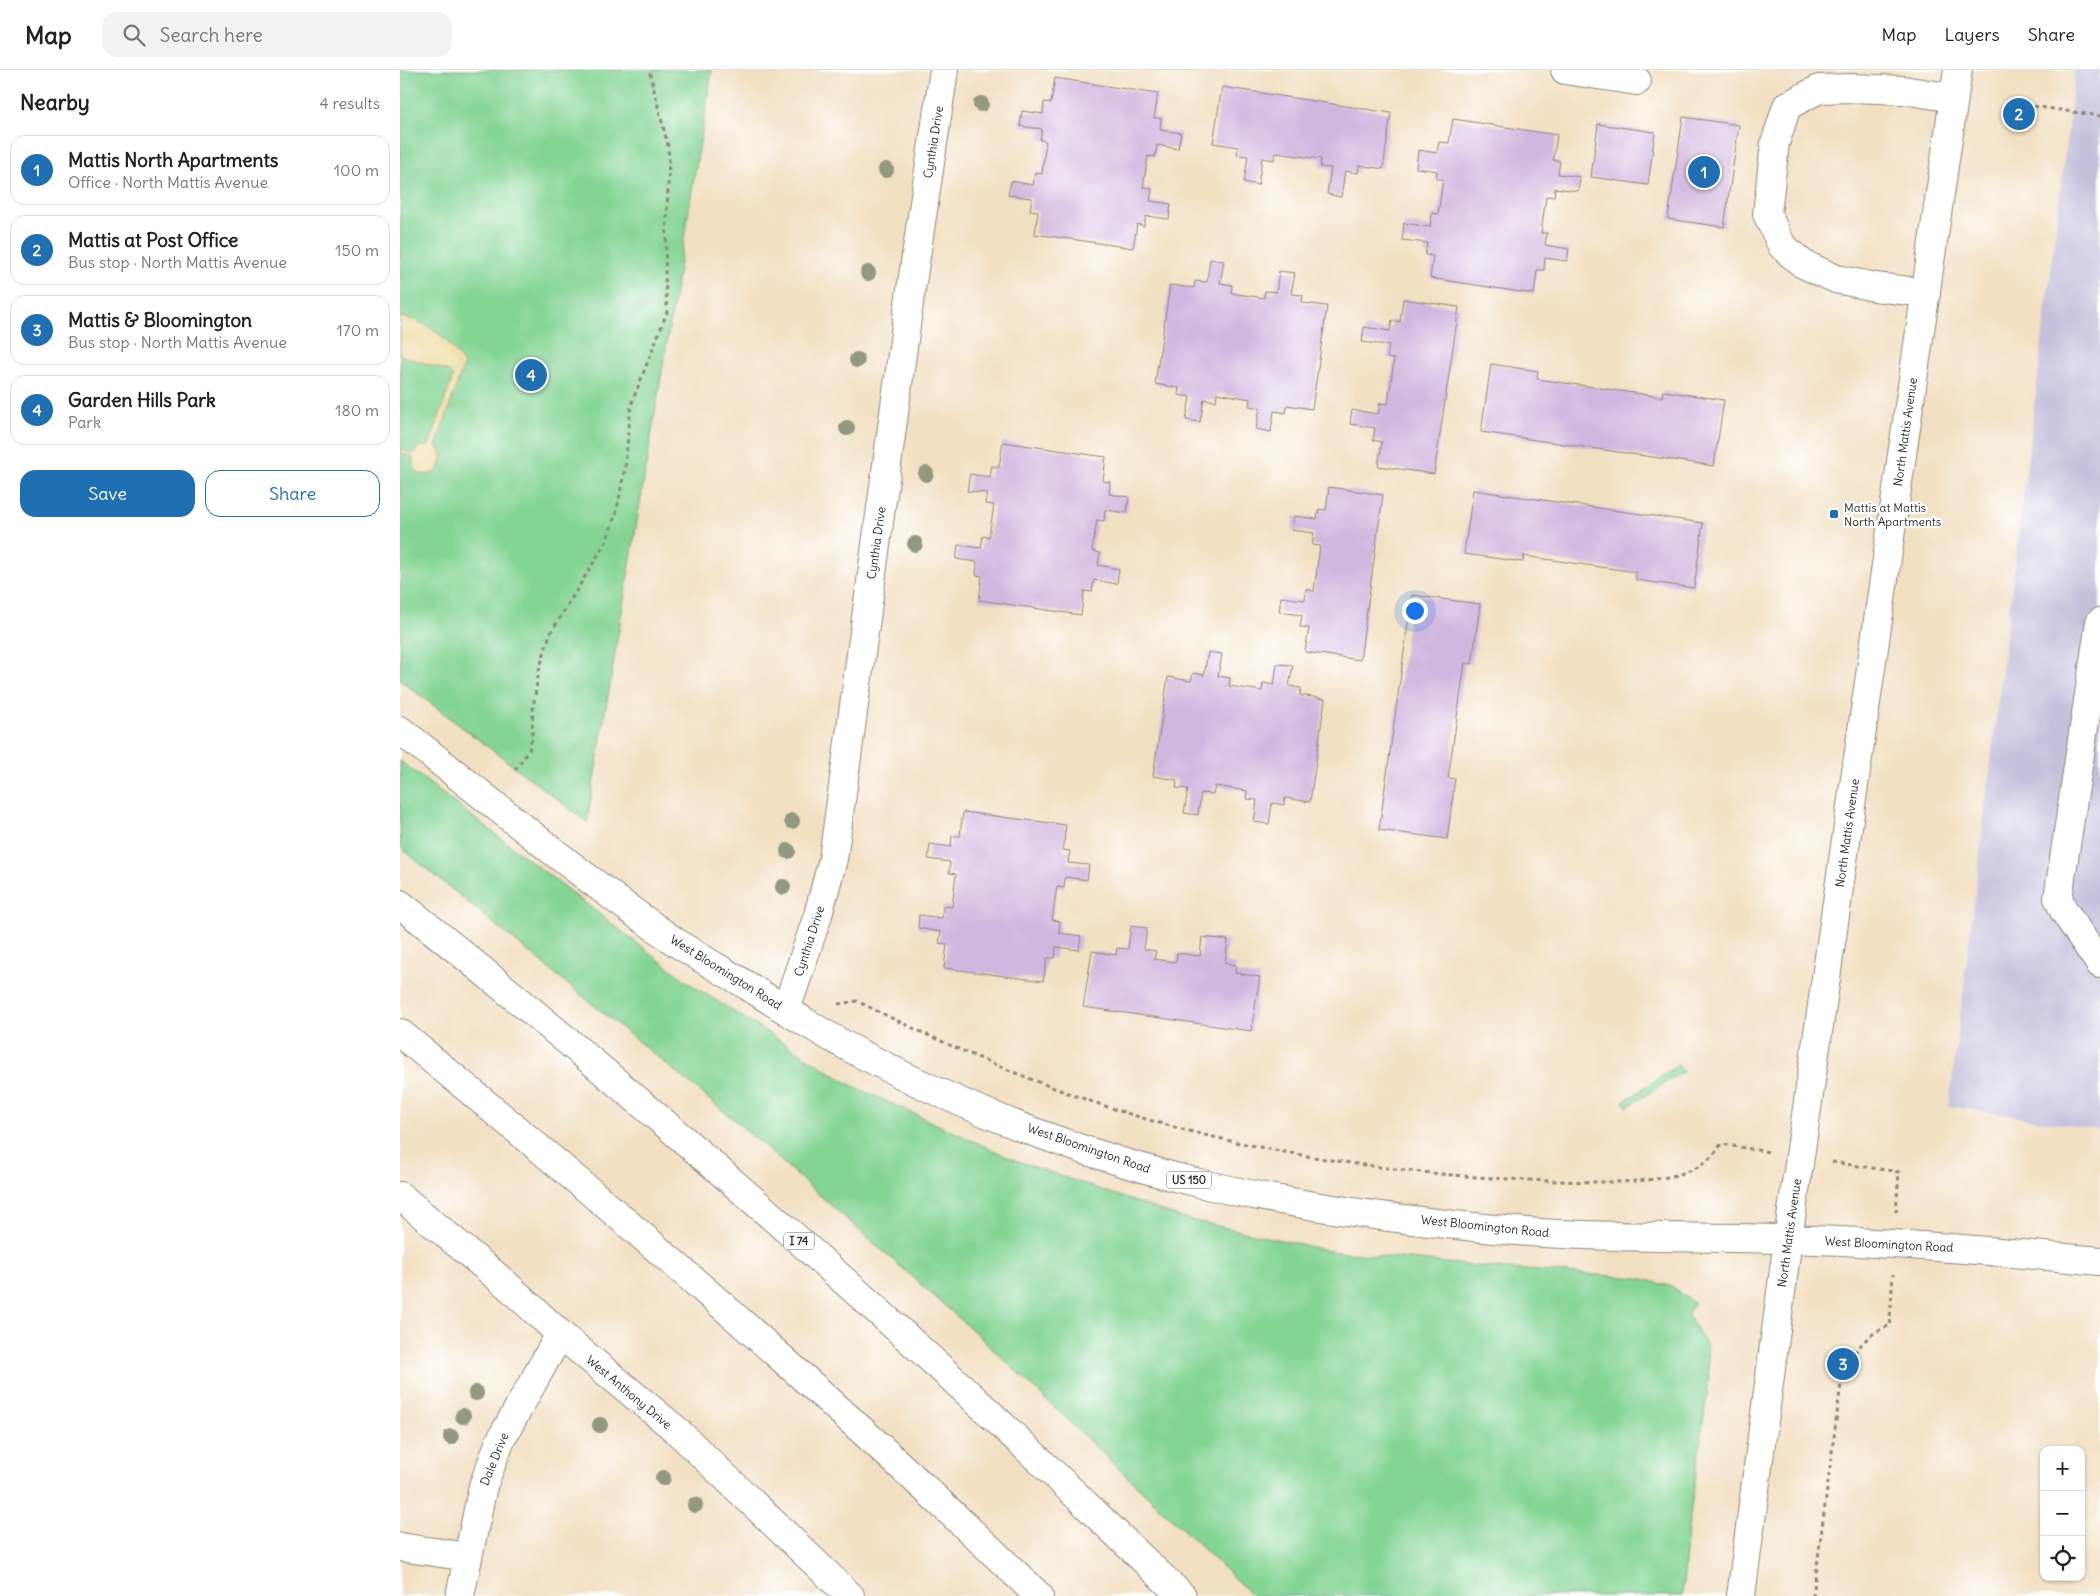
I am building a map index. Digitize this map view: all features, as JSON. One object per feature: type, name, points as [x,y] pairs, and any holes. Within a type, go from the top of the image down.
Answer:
[{"type":"main road","name":"Cynthia Drive","points":[[786,1010],[818,915],[833,860],[910,296],[944,70]]},
{"type":"main road","points":[[1565,70],[1637,81]]},
{"type":"main road","name":"North Mattis Avenue","points":[[1741,1596],[1788,1239],[1958,70]]},
{"type":"main road","points":[[1926,293],[1875,287],[1836,279],[1803,264],[1782,246],[1767,214],[1775,143],[1787,106],[1819,89],[1904,90],[1954,98]]},
{"type":"main road","points":[[2100,622],[2058,898],[2064,911],[2100,964]]},
{"type":"main road","name":"West Bloomington Road","points":[[400,730],[611,896],[680,945],[786,1010],[863,1055],[926,1087],[1038,1132],[1123,1161],[1209,1185],[1299,1204],[1484,1228],[1578,1236],[1788,1239],[1961,1247],[2100,1261]]},
{"type":"main road","name":"I 74","points":[[400,904],[480,968],[745,1193],[935,1362],[1182,1596]]},
{"type":"main road","points":[[400,1033],[535,1144],[788,1364],[1039,1596]]},
{"type":"main road","name":"West Anthony Drive","points":[[400,1196],[507,1285],[560,1334],[674,1428],[850,1596]]},
{"type":"main road","name":"Dale Drive","points":[[460,1596],[483,1486],[500,1441],[560,1334]]},
{"type":"main road","points":[[400,1547],[468,1557]]},
{"type":"path","points":[[515,770],[529,750],[539,670],[550,634],[606,542],[617,510],[626,467],[631,405],[667,312],[665,274],[668,146],[648,70]]},
{"type":"path","points":[[2026,105],[2100,116]]},
{"type":"path","points":[[857,1001],[994,1066],[1110,1108],[1236,1142],[1374,1167],[1522,1180],[1634,1181],[1688,1172],[1701,1166],[1717,1152],[1721,1144]]},
{"type":"path","points":[[1813,1596],[1842,1376],[1855,1352],[1865,1340],[1876,1330],[1891,1325],[1890,1319]]},
{"type":"shaded area","points":[[2075,70],[2100,70],[2100,1130],[1949,1106]]},
{"type":"green space","points":[[400,70],[712,70],[587,822],[400,680]]},
{"type":"green space","points":[[400,761],[693,986],[851,1085],[1015,1160],[1182,1218],[1330,1251],[1497,1268],[1639,1278],[1673,1287],[1695,1304],[1687,1313],[1707,1346],[1709,1380],[1688,1529],[1682,1596],[1253,1596],[977,1334],[732,1118],[400,847]]},
{"type":"green space","points":[[1678,1065],[1684,1071],[1627,1107],[1623,1102]]},
{"type":"sand","points":[[400,317],[411,319],[429,327],[445,340],[464,364],[436,446],[442,454],[441,464],[436,471],[429,474],[418,473],[413,465],[413,457],[400,453],[400,449],[414,454],[420,446],[429,446],[453,376],[448,371],[400,355]]},
{"type":"building","points":[[1055,78],[1158,94],[1154,118],[1161,118],[1160,130],[1181,133],[1178,149],[1157,145],[1155,157],[1148,156],[1143,187],[1152,189],[1150,201],[1171,204],[1169,219],[1146,216],[1144,226],[1137,224],[1133,248],[1035,234],[1038,211],[1030,210],[1032,198],[1008,195],[1011,181],[1033,185],[1035,172],[1042,174],[1046,141],[1040,140],[1042,129],[1020,126],[1022,111],[1043,114],[1044,102],[1051,103]]},
{"type":"building","points":[[1222,87],[1391,113],[1383,169],[1359,165],[1358,173],[1345,171],[1341,197],[1327,194],[1331,168],[1320,167],[1321,159],[1276,153],[1274,160],[1262,158],[1258,185],[1244,182],[1248,156],[1237,155],[1238,147],[1213,143]]},
{"type":"building","points":[[1683,117],[1739,125],[1724,227],[1668,219]]},
{"type":"building","points":[[1453,119],[1557,135],[1553,160],[1560,161],[1558,174],[1580,177],[1578,191],[1555,188],[1554,197],[1546,196],[1541,233],[1547,233],[1545,245],[1569,249],[1567,261],[1545,258],[1544,270],[1537,270],[1534,294],[1430,278],[1433,256],[1425,255],[1427,243],[1402,240],[1404,223],[1430,227],[1432,213],[1438,214],[1443,179],[1436,179],[1437,171],[1416,168],[1418,150],[1437,153],[1439,142],[1449,143]]},
{"type":"building","points":[[1598,124],[1655,132],[1648,185],[1591,177]]},
{"type":"building","points":[[1210,259],[1224,261],[1220,283],[1232,285],[1231,293],[1264,298],[1265,291],[1276,292],[1279,271],[1295,273],[1291,294],[1303,295],[1302,303],[1327,306],[1312,409],[1287,405],[1286,413],[1274,411],[1271,432],[1256,429],[1260,408],[1249,406],[1250,399],[1217,393],[1216,401],[1204,399],[1200,422],[1186,420],[1190,397],[1178,395],[1179,388],[1155,384],[1170,285],[1194,288],[1195,281],[1207,282]]},
{"type":"building","points":[[1403,299],[1459,307],[1434,474],[1378,466],[1382,442],[1373,440],[1375,428],[1350,424],[1352,410],[1378,414],[1380,403],[1388,404],[1394,359],[1387,358],[1389,345],[1362,342],[1364,327],[1390,331],[1392,320],[1400,322]]},
{"type":"building","points":[[1491,364],[1538,371],[1537,379],[1662,397],[1663,391],[1724,400],[1714,466],[1481,432]]},
{"type":"building","points":[[1003,442],[1106,457],[1103,481],[1110,482],[1109,494],[1129,497],[1127,513],[1105,510],[1104,521],[1097,520],[1092,551],[1100,553],[1098,565],[1119,569],[1117,584],[1094,580],[1092,592],[1084,591],[1081,615],[979,600],[982,576],[976,575],[977,562],[956,559],[958,545],[981,548],[983,536],[989,537],[994,505],[985,504],[987,493],[967,491],[970,474],[990,477],[992,466],[999,467]]},
{"type":"building","points":[[1329,487],[1383,495],[1360,660],[1305,652],[1309,628],[1300,627],[1302,615],[1279,612],[1281,597],[1305,600],[1306,589],[1314,591],[1320,546],[1312,545],[1314,533],[1292,530],[1294,516],[1317,519],[1319,509],[1326,510]]},
{"type":"building","points":[[1473,490],[1703,523],[1694,588],[1636,580],[1636,572],[1524,556],[1523,562],[1464,554]]},
{"type":"building","points":[[1412,595],[1480,604],[1472,664],[1465,663],[1448,778],[1455,779],[1447,839],[1379,830]]},
{"type":"building","points":[[1208,652],[1222,654],[1218,676],[1230,678],[1229,686],[1262,691],[1263,683],[1274,685],[1277,664],[1293,665],[1289,686],[1301,688],[1300,695],[1325,699],[1310,802],[1285,798],[1284,805],[1272,803],[1269,824],[1254,822],[1257,800],[1246,799],[1247,791],[1215,786],[1213,794],[1201,793],[1198,815],[1184,813],[1188,789],[1176,788],[1177,780],[1153,776],[1168,677],[1191,681],[1193,673],[1204,675]]},
{"type":"building","points":[[963,812],[1066,825],[1063,850],[1070,851],[1068,863],[1089,865],[1087,880],[1065,877],[1064,888],[1057,887],[1052,920],[1060,921],[1059,933],[1081,936],[1079,950],[1056,947],[1055,958],[1047,958],[1043,981],[944,968],[947,944],[939,943],[941,932],[918,928],[919,915],[942,918],[943,906],[952,907],[956,874],[949,873],[950,862],[928,859],[930,844],[951,847],[952,836],[960,836]]},
{"type":"building","points":[[1131,926],[1147,928],[1144,949],[1156,951],[1154,959],[1176,962],[1177,953],[1200,956],[1202,937],[1228,940],[1225,963],[1236,965],[1235,973],[1260,977],[1251,1031],[1083,1007],[1092,951],[1116,955],[1117,948],[1128,949]]},
{"type":"place","name":"Mattis at Post Office","points":[[2019,114]]},
{"type":"place","name":"Mattis North Apartments","points":[[1704,172]]},
{"type":"place","name":"Garden Hills Park","points":[[531,375]]},
{"type":"place","name":"Mattis at Mattis North Apartments","points":[[1834,514]]},
{"type":"place","name":"Mattis & Bloomington","points":[[1843,1364]]}]
